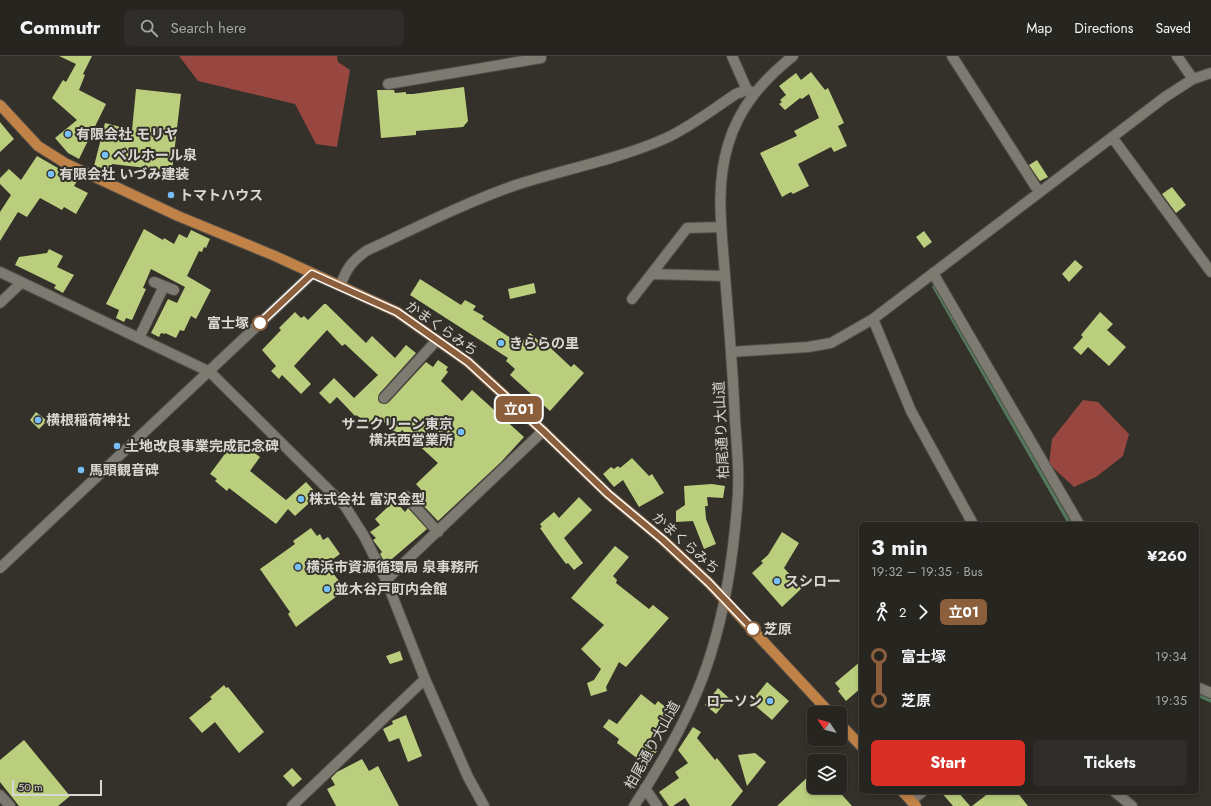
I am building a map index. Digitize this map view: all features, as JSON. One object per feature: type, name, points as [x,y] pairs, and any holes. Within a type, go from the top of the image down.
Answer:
[{"type":"main road","name":"かまくらみち","points":[[0,105],[38,146],[65,163],[178,216],[275,256],[397,312],[468,362],[543,431],[608,494],[663,540],[725,598],[824,706]]},
{"type":"main road","points":[[847,731],[859,744]]},
{"type":"main road","points":[[905,794],[914,804]]},
{"type":"street","points":[[388,84],[541,58],[540,56]]},
{"type":"street","points":[[340,286],[346,270],[366,251],[484,197],[518,185],[595,164],[665,139],[736,94],[750,92],[732,56]]},
{"type":"street","name":"柏尾通り大山道","points":[[634,806],[694,700],[712,652],[725,598],[737,507],[738,471],[732,352],[721,227],[720,179],[728,145],[750,92],[793,56]]},
{"type":"street","points":[[952,56],[1039,192]]},
{"type":"street","points":[[1177,56],[1193,79]]},
{"type":"street","points":[[732,352],[808,347],[831,343],[873,319],[1112,137],[1193,79],[1211,73]]},
{"type":"street","points":[[1112,137],[1211,272]]},
{"type":"street","points":[[632,299],[687,228],[721,227]]},
{"type":"street","points":[[0,272],[210,372],[345,506],[364,536],[386,580],[425,679],[468,777],[484,806]]},
{"type":"street","points":[[933,273],[1078,522]]},
{"type":"street","points":[[0,568],[210,372],[312,274]]},
{"type":"street","points":[[652,274],[725,276]]},
{"type":"street","points":[[0,303],[21,282]]},
{"type":"street","points":[[139,338],[159,284],[174,290]]},
{"type":"street","points":[[873,319],[911,411],[971,522]]},
{"type":"street","points":[[390,395],[437,340]]},
{"type":"street","points":[[386,580],[543,431]]},
{"type":"street","points":[[406,496],[438,532]]},
{"type":"street","points":[[292,806],[425,679]]},
{"type":"street","points":[[1199,688],[1211,693]]},
{"type":"street","points":[[645,788],[657,806]]},
{"type":"street","points":[[914,804],[921,794]]},
{"type":"street","points":[[1117,794],[1132,806]]},
{"type":"street","points":[[0,795],[10,806]]},
{"type":"shaded area","points":[[179,56],[337,56],[338,62],[350,70],[337,147],[316,144],[295,104],[198,81]]},
{"type":"shaded area","points":[[1083,400],[1098,402],[1129,434],[1123,456],[1096,477],[1074,487],[1049,464],[1052,439]]},
{"type":"building","points":[[59,56],[92,56],[83,74],[85,75],[79,90],[106,104],[79,159],[68,153],[55,138],[77,120],[52,98],[63,80],[66,82],[76,64]]},
{"type":"building","points":[[811,72],[825,90],[828,88],[844,123],[838,126],[847,146],[834,152],[831,147],[798,164],[809,186],[793,194],[791,192],[782,197],[760,153],[797,136],[794,131],[819,118],[809,94],[802,99],[800,98],[785,110],[779,104],[782,102],[780,100],[786,95],[779,86],[796,73],[801,80]]},
{"type":"building","points":[[464,87],[468,121],[463,127],[416,131],[416,135],[381,138],[377,90],[394,90],[395,93],[406,92],[406,94],[413,94]]},
{"type":"building","points":[[136,89],[181,94],[172,171],[112,164],[111,170],[94,166],[105,123],[132,130]]},
{"type":"building","points":[[0,122],[14,139],[0,152]]},
{"type":"building","points":[[37,156],[58,168],[57,170],[77,181],[74,186],[88,193],[76,214],[64,207],[62,210],[40,198],[27,217],[18,212],[0,241],[0,212],[11,195],[0,184],[0,178],[9,169],[21,180]]},
{"type":"building","points":[[1037,160],[1048,177],[1040,181],[1029,165]]},
{"type":"building","points":[[1172,187],[1186,205],[1176,213],[1162,194]]},
{"type":"building","points":[[144,229],[163,240],[164,238],[174,244],[179,234],[187,238],[191,230],[210,239],[206,248],[204,247],[202,252],[199,251],[187,276],[211,290],[196,319],[191,316],[184,331],[180,330],[176,338],[165,333],[161,333],[159,337],[151,333],[168,299],[177,303],[185,287],[151,269],[143,288],[146,289],[132,320],[126,318],[124,322],[116,318],[119,310],[106,304]]},
{"type":"building","points":[[924,231],[932,242],[924,248],[916,237]]},
{"type":"building","points":[[49,249],[63,256],[57,267],[74,275],[63,293],[54,288],[56,285],[15,265],[19,257],[47,253]]},
{"type":"building","points":[[1075,260],[1083,267],[1069,282],[1062,274]]},
{"type":"building","name":"きららの里","points":[[420,279],[461,305],[465,300],[476,306],[473,310],[484,316],[482,319],[520,344],[530,333],[540,342],[542,340],[571,367],[574,364],[584,373],[550,411],[510,375],[515,369],[506,361],[508,358],[410,295]]},
{"type":"building","points":[[534,283],[536,293],[510,299],[508,289]]},
{"type":"building","points":[[324,304],[326,304],[366,343],[372,336],[395,358],[406,345],[416,353],[379,394],[378,400],[380,403],[386,404],[389,402],[426,362],[433,367],[438,360],[448,367],[446,370],[448,372],[441,381],[462,401],[472,390],[524,437],[501,462],[438,521],[418,500],[424,493],[416,484],[438,463],[402,430],[398,435],[383,421],[378,429],[356,415],[355,416],[337,397],[330,404],[319,393],[334,378],[354,398],[378,375],[345,344],[342,346],[327,330],[294,366],[311,384],[301,394],[282,375],[279,379],[271,371],[276,366],[262,350],[281,330],[279,328],[295,312],[301,318],[304,316],[308,320]]},
{"type":"building","points":[[1100,312],[1113,324],[1107,330],[1126,347],[1109,366],[1088,347],[1081,355],[1073,348],[1083,337],[1081,335]]},
{"type":"building","points":[[36,412],[47,421],[39,429],[30,420]]},
{"type":"building","points":[[236,439],[260,457],[250,471],[286,500],[306,482],[318,495],[295,516],[288,509],[276,524],[229,488],[227,491],[215,481],[217,479],[210,474]]},
{"type":"building","points":[[632,458],[649,476],[652,474],[664,493],[639,507],[623,480],[614,487],[603,474],[611,467],[614,469],[618,466],[620,468]]},
{"type":"building","points":[[712,484],[725,486],[723,498],[707,497],[708,506],[705,506],[706,519],[716,544],[704,549],[693,521],[676,522],[676,511],[685,505],[684,486]]},
{"type":"building","points":[[579,497],[592,510],[564,538],[583,563],[574,570],[568,563],[566,564],[554,548],[540,528],[542,527],[540,524],[554,512],[559,518]]},
{"type":"building","points":[[393,502],[396,502],[405,512],[408,508],[427,529],[386,564],[380,554],[382,552],[373,540],[376,538],[370,532],[380,525],[375,519]]},
{"type":"building","points":[[311,528],[317,536],[320,534],[323,540],[328,537],[340,554],[326,564],[339,581],[334,584],[341,593],[296,627],[288,614],[290,612],[260,569],[295,544],[293,541]]},
{"type":"building","name":"スシロー","points":[[782,532],[799,543],[784,568],[802,588],[782,607],[752,573],[763,563],[761,561],[768,555]]},
{"type":"building","points":[[615,546],[629,557],[613,576],[617,580],[616,583],[649,609],[653,605],[669,618],[626,667],[619,662],[606,687],[607,691],[591,696],[587,683],[594,680],[601,669],[581,649],[604,625],[571,598]]},
{"type":"building","points":[[400,651],[403,660],[390,664],[386,656]]},
{"type":"building","points":[[859,663],[859,690],[846,701],[838,691],[840,689],[835,683]]},
{"type":"building","name":"ローソン","points":[[767,682],[789,701],[772,720],[751,702]]},
{"type":"building","points":[[224,685],[226,688],[228,687],[264,732],[239,753],[215,722],[202,733],[189,718],[212,699],[210,697]]},
{"type":"building","points":[[718,688],[729,698],[716,714],[705,705]]},
{"type":"building","points":[[641,694],[655,705],[658,701],[668,709],[665,713],[668,715],[647,743],[657,751],[646,765],[617,743],[619,739],[603,727],[609,719],[617,724]]},
{"type":"building","points":[[406,715],[422,756],[408,762],[399,738],[389,742],[383,729],[393,724],[392,721]]},
{"type":"building","points":[[693,727],[701,732],[697,738],[715,760],[717,758],[743,791],[731,806],[690,806],[685,798],[673,806],[669,806],[659,792],[679,778],[675,772],[688,763],[678,750]]},
{"type":"building","points":[[24,740],[70,796],[58,806],[19,806],[0,782],[0,760]]},
{"type":"building","points":[[755,753],[766,762],[747,786],[738,755]]},
{"type":"building","points":[[362,759],[369,771],[378,766],[399,806],[336,806],[327,789],[335,785],[331,778],[337,772]]},
{"type":"building","points":[[292,768],[302,779],[293,787],[283,776]]},
{"type":"building","points":[[807,778],[807,794],[841,794],[852,806],[777,806]]},
{"type":"building","points":[[943,794],[960,794],[970,806],[953,806]]},
{"type":"building","points":[[987,794],[1019,794],[1028,806],[972,806]]},
{"type":"waterway","points":[[934,287],[1069,522]]},
{"type":"waterway","points":[[1199,696],[1211,701]]},
{"type":"bus line","name":"立01","points":[[260,323],[312,274],[397,312],[468,362],[543,431],[608,494],[663,540],[709,583],[753,629]]},
{"type":"place","name":"有限会社 モリヤ","points":[[68,134]]},
{"type":"place","name":"ベルホール泉","points":[[105,155]]},
{"type":"place","name":"有限会社 いづみ建装","points":[[51,174]]},
{"type":"place","name":"トマトハウス","points":[[171,195]]},
{"type":"place","name":"富士塚","points":[[260,323]]},
{"type":"place","name":"きららの里","points":[[501,343]]},
{"type":"place","name":"横根稲荷神社","points":[[38,420]]},
{"type":"place","name":"サニクリーン東京 横浜西営業所","points":[[461,432]]},
{"type":"place","name":"土地改良事業完成記念碑","points":[[117,446]]},
{"type":"place","name":"馬頭観音碑","points":[[81,470]]},
{"type":"place","name":"株式会社 富沢金型","points":[[301,499]]},
{"type":"place","name":"横浜市資源循環局 泉事務所","points":[[298,567]]},
{"type":"place","name":"スシロー","points":[[777,581]]},
{"type":"place","name":"並木谷戸町内会館","points":[[327,589]]},
{"type":"place","name":"芝原","points":[[753,629]]},
{"type":"place","name":"ローソン","points":[[770,701]]}]
